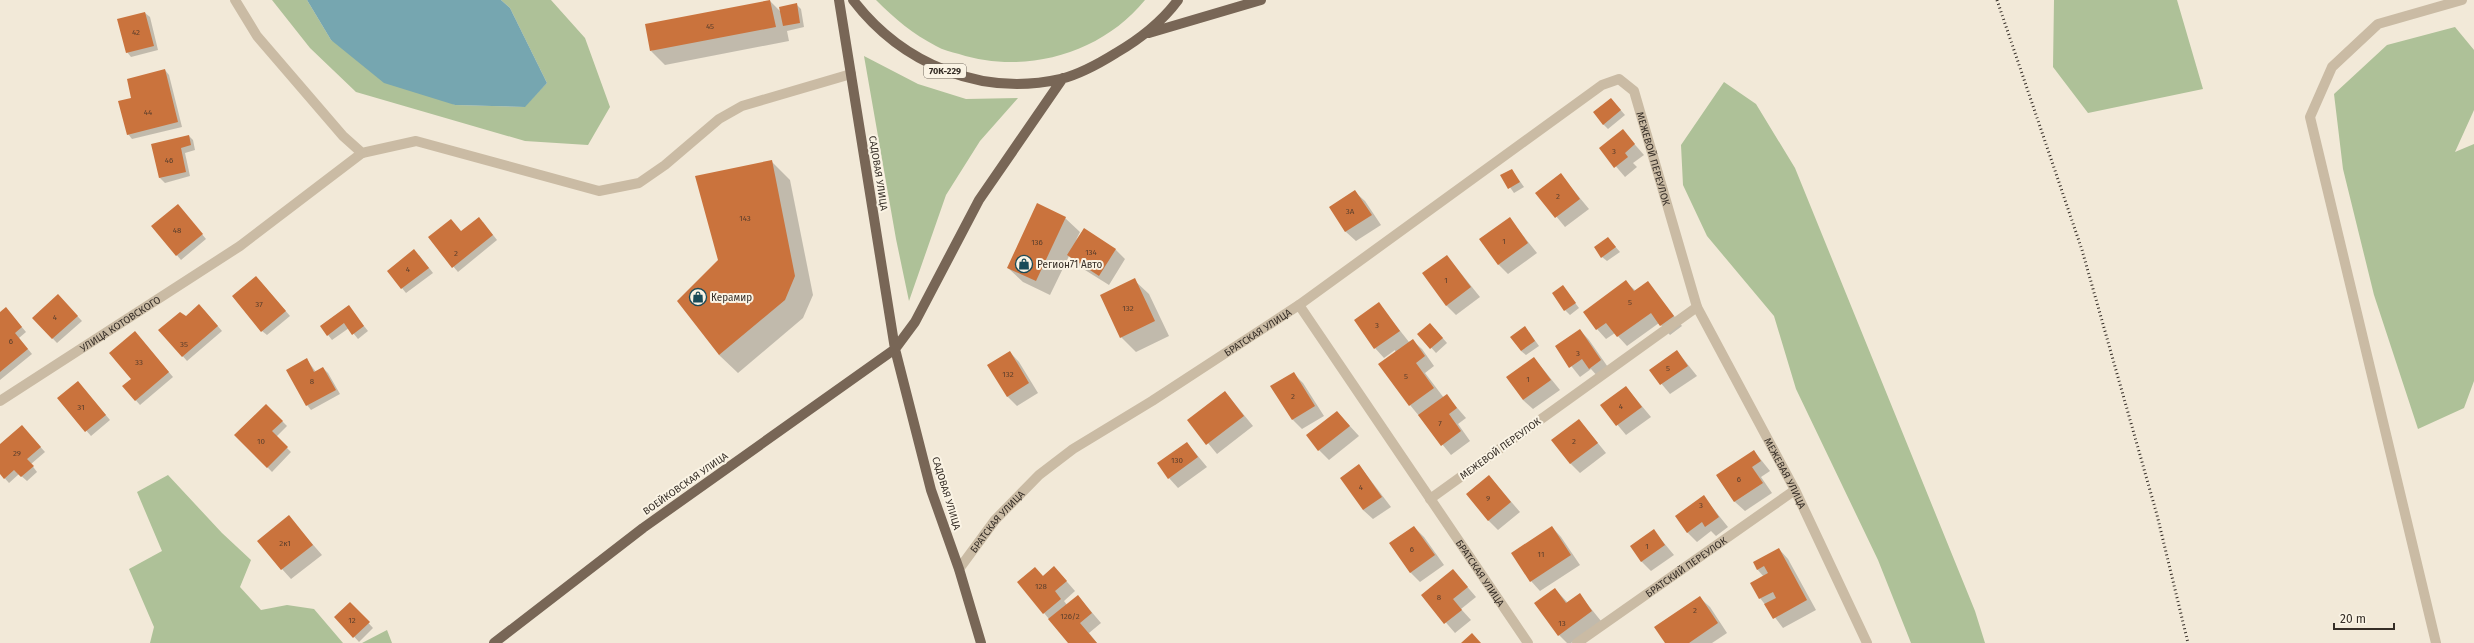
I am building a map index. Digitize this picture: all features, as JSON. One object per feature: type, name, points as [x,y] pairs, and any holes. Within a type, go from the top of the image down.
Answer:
[{"type":"main road","name":"САДОВАЯ УЛИЦА","points":[[839,0],[895,349],[931,490],[959,569],[980,643]]},
{"type":"main road","name":"70К-229","points":[[853,0],[868,20],[890,40],[915,58],[943,71],[972,79],[1002,84],[1033,83],[1063,78],[1100,62],[1147,34],[1261,0]]},
{"type":"main road","name":"70К-229","points":[[1147,34],[1178,0]]},
{"type":"main road","points":[[895,349],[915,322],[979,200],[1063,78]]},
{"type":"main road","name":"ВОЕЙКОВСКАЯ УЛИЦА","points":[[494,643],[642,528],[895,349]]},
{"type":"street","points":[[235,0],[257,36],[343,136],[362,153],[416,141],[599,191],[639,184],[665,165],[719,119],[742,106],[851,74]]},
{"type":"street","points":[[2436,643],[2310,117],[2332,67],[2378,24],[2462,0]]},
{"type":"street","name":"МЕЖЕВОЙ ПЕРЕУЛОК","points":[[1299,305],[1602,85],[1619,79],[1634,91],[1697,308],[1430,499]]},
{"type":"street","name":"УЛИЦА КОТОВСКОГО","points":[[0,401],[240,246],[362,153]]},
{"type":"street","name":"БРАТСКАЯ УЛИЦА","points":[[959,569],[995,520],[1039,475],[1073,449],[1152,401],[1299,305],[1528,643]]},
{"type":"street","name":"МЕЖЕВАЯ УЛИЦА","points":[[1697,308],[1795,490],[1867,643]]},
{"type":"street","name":"БРАТСКИЙ ПЕРЕУЛОК","points":[[1577,643],[1795,490]]},
{"type":"green space","points":[[272,0],[307,0],[331,40],[455,105],[524,107],[547,83],[510,8],[501,0],[551,0],[585,38],[610,107],[588,145],[525,141],[356,92],[310,48]]},
{"type":"green space","points":[[876,0],[1145,0],[1127,19],[1107,34],[1084,46],[1060,55],[1035,60],[1010,62],[984,60],[944,50],[904,26]]},
{"type":"green space","points":[[2054,0],[2177,0],[2203,89],[2088,113],[2053,67]]},
{"type":"green space","points":[[2455,27],[2474,50],[2474,110],[2455,152],[2474,144],[2474,381],[2464,408],[2418,429],[2374,295],[2343,169],[2334,94],[2387,45]]},
{"type":"green space","points":[[864,56],[918,84],[966,99],[1018,98],[980,141],[946,195],[909,301],[896,239]]},
{"type":"green space","points":[[1724,82],[1756,104],[1795,168],[1975,611],[1985,643],[1911,643],[1878,560],[1796,389],[1774,316],[1707,236],[1683,185],[1681,145]]},
{"type":"green space","points":[[168,475],[222,533],[251,560],[240,587],[261,610],[287,605],[314,609],[343,643],[150,643],[154,627],[129,569],[162,551],[137,492]]},
{"type":"green space","points":[[387,630],[392,643],[362,643]]},
{"type":"water","points":[[307,0],[501,0],[510,8],[547,83],[525,107],[455,105],[384,83],[331,40]]},
{"type":"building","points":[[770,0],[776,27],[650,51],[645,24]]},
{"type":"building","points":[[797,3],[800,23],[783,26],[779,7]]},
{"type":"building","points":[[145,12],[154,46],[126,53],[117,19]]},
{"type":"building","points":[[165,69],[178,122],[127,135],[118,101],[131,98],[127,79]]},
{"type":"building","points":[[1611,98],[1621,110],[1603,125],[1593,112]]},
{"type":"building","points":[[1623,129],[1635,144],[1625,153],[1628,157],[1614,168],[1599,148]]},
{"type":"building","points":[[189,135],[191,145],[181,148],[186,172],[159,178],[151,144]]},
{"type":"building","points":[[772,160],[795,276],[785,300],[719,355],[677,301],[718,260],[695,176]]},
{"type":"building","points":[[1512,169],[1520,182],[1508,189],[1500,175]]},
{"type":"building","points":[[1561,173],[1580,199],[1555,218],[1535,193]]},
{"type":"building","points":[[1355,190],[1372,215],[1345,232],[1329,207]]},
{"type":"building","points":[[1037,203],[1066,217],[1036,281],[1007,268]]},
{"type":"building","points":[[178,204],[203,234],[176,256],[151,226]]},
{"type":"building","points":[[479,217],[493,235],[452,268],[428,237],[451,219],[461,231]]},
{"type":"building","points":[[1510,217],[1528,243],[1498,265],[1479,239]]},
{"type":"building","points":[[1084,228],[1116,249],[1099,276],[1067,255]]},
{"type":"building","points":[[1608,237],[1616,247],[1601,258],[1594,247]]},
{"type":"building","points":[[414,249],[429,268],[401,289],[387,271]]},
{"type":"building","points":[[1447,255],[1471,287],[1446,306],[1422,273]]},
{"type":"building","points":[[256,276],[286,311],[261,332],[232,296]]},
{"type":"building","points":[[1135,278],[1155,321],[1120,338],[1100,295]]},
{"type":"building","points":[[1626,280],[1634,291],[1648,281],[1674,316],[1660,326],[1651,313],[1617,337],[1606,323],[1596,330],[1583,312]]},
{"type":"building","points":[[1563,285],[1576,303],[1564,311],[1552,293]]},
{"type":"building","points":[[58,294],[78,316],[52,339],[32,318]]},
{"type":"building","points":[[1379,302],[1400,331],[1374,349],[1354,320]]},
{"type":"building","points":[[199,304],[218,326],[182,357],[158,330],[180,312],[186,316]]},
{"type":"building","points":[[349,305],[364,326],[352,335],[344,323],[327,336],[320,326]]},
{"type":"building","points":[[6,307],[22,327],[15,333],[28,349],[0,372],[0,312]]},
{"type":"building","points":[[1430,323],[1443,338],[1430,349],[1417,334]]},
{"type":"building","points":[[1525,326],[1535,341],[1521,351],[1510,337]]},
{"type":"building","points":[[1580,329],[1601,360],[1589,369],[1582,359],[1569,368],[1555,346]]},
{"type":"building","points":[[135,331],[169,372],[135,401],[122,386],[131,379],[109,353]]},
{"type":"building","points":[[1413,339],[1425,356],[1416,363],[1434,388],[1409,406],[1378,364]]},
{"type":"building","points":[[1677,350],[1688,366],[1660,385],[1649,370]]},
{"type":"building","points":[[1010,351],[1029,383],[1007,397],[987,365]]},
{"type":"building","points":[[1534,357],[1551,380],[1523,400],[1506,377]]},
{"type":"building","points":[[307,358],[314,372],[323,367],[336,390],[306,406],[286,370]]},
{"type":"building","points":[[1294,372],[1315,406],[1292,420],[1270,386]]},
{"type":"building","points":[[78,381],[106,415],[85,432],[57,398]]},
{"type":"building","points":[[1626,386],[1642,407],[1616,426],[1600,405]]},
{"type":"building","points":[[1225,391],[1244,416],[1206,445],[1187,420]]},
{"type":"building","points":[[1447,394],[1457,408],[1449,414],[1461,431],[1441,446],[1418,415]]},
{"type":"building","points":[[266,404],[283,421],[272,431],[288,447],[267,468],[234,435]]},
{"type":"building","points":[[1337,411],[1350,426],[1318,451],[1306,435]]},
{"type":"building","points":[[1579,419],[1598,443],[1570,464],[1551,440]]},
{"type":"building","points":[[22,425],[41,447],[27,459],[34,466],[21,477],[14,470],[4,479],[0,474],[0,444]]},
{"type":"building","points":[[1187,442],[1198,457],[1168,479],[1157,463]]},
{"type":"building","points":[[1754,450],[1761,461],[1752,467],[1763,483],[1734,502],[1716,475]]},
{"type":"building","points":[[1359,464],[1382,497],[1363,510],[1340,478]]},
{"type":"building","points":[[1489,475],[1511,502],[1488,521],[1466,494]]},
{"type":"building","points":[[1704,495],[1719,517],[1705,527],[1702,522],[1687,533],[1675,516]]},
{"type":"building","points":[[289,515],[313,545],[281,570],[257,541]]},
{"type":"building","points":[[1414,526],[1435,555],[1410,573],[1389,543]]},
{"type":"building","points":[[1552,526],[1571,555],[1530,582],[1511,553]]},
{"type":"building","points":[[1654,529],[1665,545],[1641,562],[1630,546]]},
{"type":"building","points":[[1779,548],[1807,600],[1773,619],[1764,604],[1776,598],[1773,592],[1759,599],[1750,583],[1768,573],[1764,566],[1757,570],[1753,562]]},
{"type":"building","points":[[1054,566],[1067,581],[1055,591],[1061,599],[1043,614],[1017,582],[1035,567],[1043,576]]},
{"type":"building","points":[[1453,569],[1468,587],[1453,599],[1462,610],[1444,624],[1421,595]]},
{"type":"building","points":[[1555,588],[1566,603],[1580,593],[1592,611],[1558,636],[1534,603]]},
{"type":"building","points":[[1078,595],[1092,613],[1080,623],[1097,643],[1068,643],[1048,619]]},
{"type":"building","points":[[1700,596],[1718,623],[1689,643],[1665,643],[1654,627]]},
{"type":"building","points":[[350,602],[370,622],[353,638],[334,617]]},
{"type":"building","points":[[1472,633],[1481,643],[1461,643]]},
{"type":"railway","points":[[1997,0],[2082,250],[2157,515],[2188,643]]},
{"type":"place","name":"Регион71 Авто","points":[[1024,264]]},
{"type":"place","name":"Керамир","points":[[698,297]]}]
